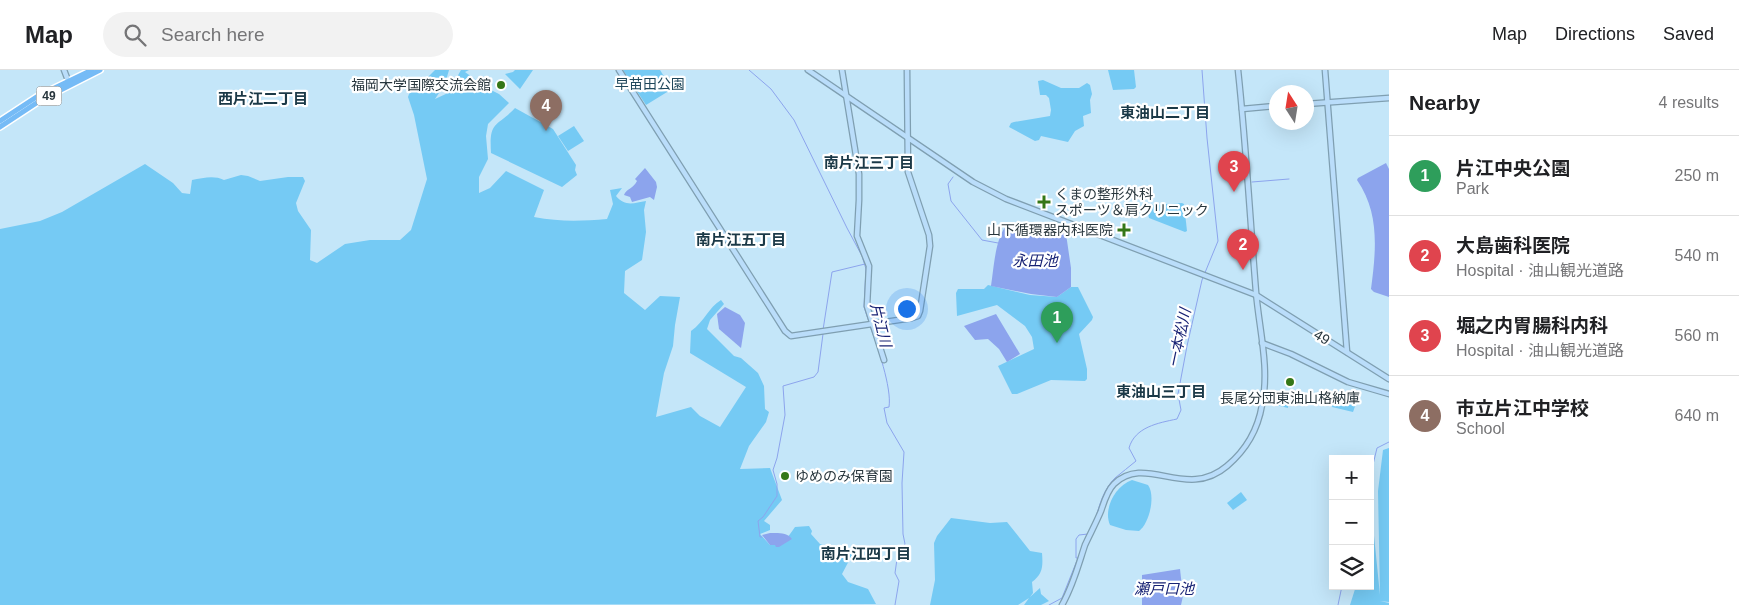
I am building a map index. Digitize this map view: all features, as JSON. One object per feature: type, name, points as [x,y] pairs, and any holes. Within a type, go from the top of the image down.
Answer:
[{"type":"main road","name":"49","points":[[0,127],[92,70]]},
{"type":"main road","name":"49","points":[[0,121],[38,96],[100,70]]},
{"type":"street","points":[[64,70],[69,84]]},
{"type":"street","points":[[619,70],[785,331],[791,336],[918,316],[930,246],[929,235],[908,172],[907,70]]},
{"type":"street","name":"49","points":[[808,70],[973,182],[1006,199],[1256,295],[1389,378]]},
{"type":"street","points":[[842,70],[859,174],[857,236],[869,266],[867,306],[884,360]]},
{"type":"street","points":[[1062,605],[1071,588],[1086,544],[1107,494],[1114,484],[1128,474],[1139,472],[1180,480],[1204,478],[1220,471],[1244,448],[1255,428],[1263,404],[1265,384],[1262,343],[1256,295],[1238,70]]},
{"type":"street","points":[[1325,70],[1348,352]]},
{"type":"street","points":[[1314,103],[1389,98]]},
{"type":"street","points":[[1242,109],[1269,107]]},
{"type":"street","points":[[1262,343],[1291,354],[1348,382],[1389,394]]},
{"type":"green space","points":[[435,70],[449,70],[445,84],[435,99],[448,93],[461,70],[469,70],[465,72],[499,94],[509,103],[488,124],[486,136],[488,159],[479,177],[479,193],[490,188],[506,171],[544,190],[534,217],[580,221],[607,219],[613,204],[610,190],[622,188],[616,196],[623,202],[646,201],[644,210],[646,232],[642,260],[625,271],[624,293],[645,310],[660,296],[680,297],[673,346],[664,373],[656,417],[691,407],[700,416],[720,427],[746,387],[690,353],[691,331],[721,300],[724,304],[710,320],[707,329],[734,356],[741,358],[758,373],[764,386],[765,409],[769,412],[766,422],[749,446],[740,469],[770,468],[782,500],[764,521],[770,525],[770,530],[760,534],[770,545],[775,545],[785,540],[795,527],[809,526],[812,531],[811,534],[820,544],[828,547],[840,547],[852,555],[842,574],[848,582],[868,589],[876,604],[0,605],[0,229],[40,221],[62,212],[145,164],[173,183],[182,193],[190,194],[192,180],[204,178],[212,177],[224,180],[241,175],[260,181],[303,177],[305,181],[296,203],[298,211],[311,230],[310,260],[317,263],[345,244],[370,240],[400,240],[411,230],[427,179],[414,115],[408,97],[412,85],[427,78]]},
{"type":"green space","points":[[515,70],[533,70],[520,89],[505,74]]},
{"type":"green space","name":"早苗田公園","points":[[623,70],[660,70],[672,89],[646,105]]},
{"type":"green space","points":[[1108,70],[1134,70],[1136,87],[1134,89],[1113,90]]},
{"type":"green space","points":[[1043,80],[1061,88],[1079,88],[1087,83],[1090,85],[1092,94],[1090,100],[1091,113],[1083,116],[1084,126],[1075,131],[1068,142],[1041,136],[1039,140],[1035,141],[1009,127],[1014,122],[1050,116],[1049,98],[1046,95],[1040,95],[1038,81]]},
{"type":"green space","points":[[515,108],[553,129],[576,165],[577,175],[562,187],[491,153],[491,135],[495,126]]},
{"type":"green space","points":[[574,126],[584,141],[568,151],[558,136]]},
{"type":"green space","points":[[1184,204],[1187,231],[1185,232],[1149,218],[1148,214],[1151,205]]},
{"type":"green space","points":[[988,285],[1030,295],[1057,297],[1071,287],[1078,287],[1093,317],[1079,334],[1087,369],[1087,379],[1085,381],[1051,380],[1017,394],[1012,394],[998,366],[1034,349],[1032,337],[1025,326],[997,305],[957,316],[956,293],[958,289],[984,289]]},
{"type":"green space","points":[[1273,390],[1289,393],[1288,408],[1272,404]]},
{"type":"green space","points":[[1336,395],[1357,401],[1353,412],[1332,407]]},
{"type":"green space","points":[[1389,448],[1389,602],[1380,601],[1389,603],[1389,605],[1350,605],[1355,590],[1374,590],[1374,536],[1380,595],[1378,491],[1383,450]]},
{"type":"green space","points":[[1132,480],[1148,485],[1151,496],[1150,510],[1146,522],[1139,531],[1126,530],[1110,525],[1108,519],[1109,505],[1112,499],[1120,487]]},
{"type":"green space","points":[[1241,492],[1247,500],[1233,510],[1227,503]]},
{"type":"green space","points":[[951,518],[990,523],[1007,522],[1030,551],[1042,553],[1042,569],[1032,582],[1033,593],[1030,597],[1040,588],[1041,594],[1049,601],[1041,605],[1024,605],[1029,598],[1018,605],[930,605],[935,580],[934,543]]},
{"type":"water","points":[[1386,163],[1389,169],[1389,297],[1374,292],[1371,289],[1375,247],[1373,219],[1370,206],[1357,180]]},
{"type":"water","points":[[645,168],[656,182],[657,187],[654,200],[650,197],[632,202],[630,197],[624,195],[636,183],[635,179]]},
{"type":"water","name":"永田池","points":[[1008,224],[1029,226],[1060,225],[1065,227],[1071,268],[1071,287],[1057,297],[991,286],[1000,236]]},
{"type":"water","points":[[725,307],[740,315],[745,323],[741,348],[719,329],[717,314]]},
{"type":"water","points":[[996,314],[1020,354],[1007,362],[999,349],[988,339],[975,340],[964,326]]},
{"type":"water","points":[[770,533],[785,534],[792,539],[776,547],[775,545],[770,545],[762,535]]},
{"type":"water","name":"瀬戸口池","points":[[1180,569],[1183,596],[1181,605],[1142,605],[1142,575]]},
{"type":"waterway","name":"片江川","points":[[749,70],[771,89],[794,120],[862,256],[866,269],[864,307],[869,322]]},
{"type":"waterway","name":"一本松川","points":[[1096,517],[1105,491],[1115,478],[1136,461],[1129,448],[1136,435],[1148,427],[1177,419],[1181,410],[1178,394],[1187,346],[1202,280],[1218,241],[1202,70]]},
{"type":"waterway","points":[[953,177],[948,184],[951,201],[982,240],[998,243]]},
{"type":"waterway","points":[[1252,182],[1289,179]]},
{"type":"waterway","points":[[823,330],[832,272],[865,264]]},
{"type":"waterway","name":"片江川","points":[[870,326],[883,366],[888,389],[889,407],[884,408],[887,423],[904,452],[902,483],[903,534],[905,544],[897,559],[895,573],[899,581],[895,605]]},
{"type":"waterway","points":[[762,537],[760,537],[758,521],[763,517],[777,496],[777,484],[773,470],[785,415],[783,386],[814,377],[818,372],[823,334]]},
{"type":"waterway","points":[[1374,460],[1377,448],[1389,442]]},
{"type":"waterway","name":"一本松川","points":[[1049,605],[1062,598],[1078,558],[1076,558],[1076,539],[1079,535],[1088,534]]},
{"type":"waterway","points":[[1338,605],[1341,590]]},
{"type":"place","name":"福岡大学国際交流会館","points":[[501,85]]},
{"type":"place","name":"市立片江中学校","points":[[546,131]]},
{"type":"place","name":"堀之内胃腸科内科","points":[[1234,192]]},
{"type":"place","name":"くまの整形外科 スポーツ＆肩クリニック","points":[[1044,202]]},
{"type":"place","name":"山下循環器内科医院","points":[[1124,230]]},
{"type":"place","name":"大島歯科医院","points":[[1243,270]]},
{"type":"place","name":"片江中央公園","points":[[1057,343]]},
{"type":"place","name":"長尾分団東油山格納庫","points":[[1290,382]]},
{"type":"place","name":"ゆめのみ保育園","points":[[785,476]]},
{"type":"district","name":"西片江二丁目","points":[[263,98]]},
{"type":"district","name":"東油山二丁目","points":[[1165,112]]},
{"type":"district","name":"南片江三丁目","points":[[869,162]]},
{"type":"district","name":"南片江五丁目","points":[[741,239]]},
{"type":"district","name":"東油山三丁目","points":[[1161,391]]},
{"type":"district","name":"南片江四丁目","points":[[866,553]]}]
